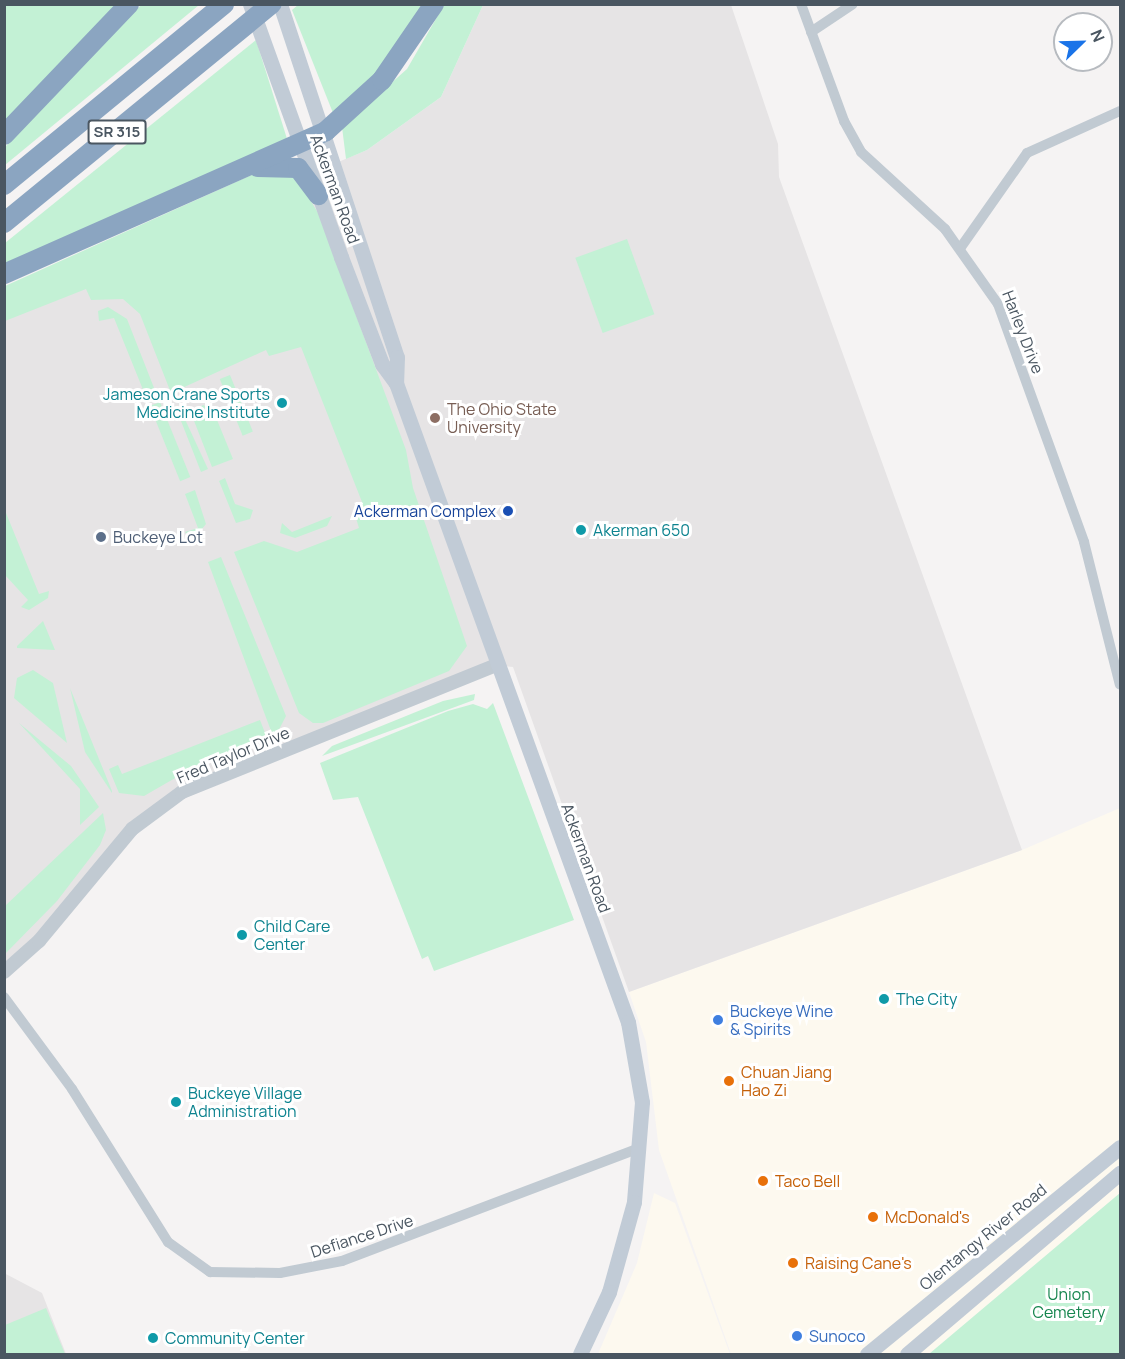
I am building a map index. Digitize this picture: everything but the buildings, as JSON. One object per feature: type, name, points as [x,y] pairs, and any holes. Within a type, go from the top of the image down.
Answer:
[{"type":"highway","points":[[4,135],[129,4]]},
{"type":"highway","name":"SR 315","points":[[4,223],[272,4]]},
{"type":"highway","points":[[4,274],[238,173],[298,141],[326,131],[382,80],[434,4]]},
{"type":"highway","name":"SR 315","points":[[4,185],[221,7]]},
{"type":"highway","points":[[238,173],[285,164],[298,168],[318,195]]},
{"type":"main road","name":"Ackerman Road","points":[[250,4],[298,141],[382,364],[396,383],[628,1022],[639,1074],[640,1148],[623,1251],[580,1354]]},
{"type":"main road","name":"Ackerman Road","points":[[280,4],[326,131],[397,357],[396,383]]},
{"type":"main road","name":"Olentangy River Road","points":[[867,1354],[1120,1147]]},
{"type":"main road","points":[[907,1354],[1120,1173]]},
{"type":"street","name":"Harley Drive","points":[[801,4],[861,152],[961,247],[989,286],[1084,542],[1120,684]]},
{"type":"street","points":[[811,32],[853,4]]},
{"type":"street","points":[[961,247],[1027,153],[1120,111]]},
{"type":"street","name":"Fred Taylor Drive","points":[[4,972],[39,941],[132,829],[182,792],[497,665]]},
{"type":"street","name":"Defiance Drive","points":[[4,997],[77,1098],[168,1242],[210,1272],[280,1273],[342,1261],[640,1148]]},
{"type":"shaded area","name":"The Ohio State University","points":[[483,5],[731,5],[778,144],[779,177],[1022,850],[629,992],[513,667],[497,665],[157,810],[5,972],[5,301],[367,150],[441,97]]},
{"type":"shaded area","points":[[1120,808],[1120,1193],[929,1354],[731,1354],[659,1150],[646,1042],[629,992],[1022,850]]},
{"type":"shaded area","points":[[654,1193],[675,1203],[730,1354],[598,1354],[637,1263]]},
{"type":"shaded area","points":[[4,1273],[42,1293],[66,1354],[5,1354]]},
{"type":"green space","points":[[299,4],[427,5],[366,86],[333,113],[292,10]]},
{"type":"green space","points":[[4,5],[116,5],[4,125]]},
{"type":"green space","points":[[141,5],[199,5],[5,165],[5,147]]},
{"type":"green space","points":[[444,5],[483,5],[441,97],[367,150],[346,159],[342,127],[407,69]]},
{"type":"green space","points":[[256,40],[288,142],[5,265],[5,243]]},
{"type":"green space","points":[[265,169],[293,171],[318,213],[406,450],[413,488],[467,646],[449,671],[323,723],[313,723],[299,713],[234,552],[264,541],[297,552],[359,528],[354,512],[362,502],[301,347],[269,356],[266,350],[171,393],[140,314],[123,299],[91,300],[86,289],[5,321],[5,286]]},
{"type":"green space","points":[[627,239],[654,314],[603,333],[575,258]]},
{"type":"green space","points":[[108,307],[127,319],[158,398],[148,402],[114,318],[99,321],[98,311]]},
{"type":"green space","points":[[230,375],[253,432],[243,436],[220,379]]},
{"type":"green space","points":[[160,402],[190,477],[180,481],[150,406]]},
{"type":"green space","points":[[203,405],[213,410],[233,459],[212,467],[191,413]]},
{"type":"green space","points":[[183,415],[208,469],[201,472],[181,421]]},
{"type":"green space","points":[[225,478],[235,504],[253,510],[250,519],[236,523],[219,481]]},
{"type":"green space","points":[[195,490],[206,524],[192,541],[185,532],[198,528],[185,494]]},
{"type":"green space","points":[[4,508],[39,594],[49,591],[48,598],[29,610],[21,607],[28,600],[5,575]]},
{"type":"green space","points":[[332,516],[327,526],[295,538],[280,533],[282,523],[292,532]]},
{"type":"green space","points":[[221,557],[286,716],[274,739],[208,562]]},
{"type":"green space","points":[[43,621],[55,650],[17,648],[17,646]]},
{"type":"green space","points":[[33,670],[53,683],[67,743],[14,698],[17,678]]},
{"type":"green space","points":[[70,688],[112,791],[112,793],[85,752]]},
{"type":"green space","points":[[475,694],[474,700],[322,756],[332,746],[443,701]]},
{"type":"green space","points":[[493,703],[574,920],[434,971],[428,956],[422,959],[358,797],[333,800],[320,763],[448,711],[473,704],[487,709]]},
{"type":"green space","points":[[260,720],[267,738],[196,766],[144,796],[119,793],[109,769],[118,765],[122,774]]},
{"type":"green space","points":[[19,723],[71,766],[99,807],[80,825],[80,789]]},
{"type":"green space","points":[[103,813],[106,830],[100,845],[57,901],[5,954],[5,906]]},
{"type":"green space","name":"Union Cemetery","points":[[1120,1193],[1120,1354],[929,1354]]},
{"type":"green space","points":[[46,1308],[65,1354],[5,1354],[5,1325]]},
{"type":"place","name":"Jameson Crane Sports Medicine Institute","points":[[282,403]]},
{"type":"place","name":"The Ohio State University","points":[[435,418]]},
{"type":"place","name":"Ackerman Complex","points":[[508,511]]},
{"type":"place","name":"Akerman 650","points":[[581,530]]},
{"type":"place","name":"Buckeye Lot","points":[[101,537]]},
{"type":"place","name":"Child Care Center","points":[[242,935]]},
{"type":"place","name":"The City","points":[[884,999]]},
{"type":"place","name":"Buckeye Wine & Spirits","points":[[718,1020]]},
{"type":"place","name":"Chuan Jiang Hao Zi","points":[[729,1081]]},
{"type":"place","name":"Buckeye Village Administration","points":[[176,1102]]},
{"type":"place","name":"Taco Bell","points":[[763,1181]]},
{"type":"place","name":"McDonald's","points":[[873,1217]]},
{"type":"place","name":"Raising Cane's","points":[[793,1263]]},
{"type":"place","name":"Sunoco","points":[[797,1336]]},
{"type":"place","name":"Community Center","points":[[153,1338]]}]
